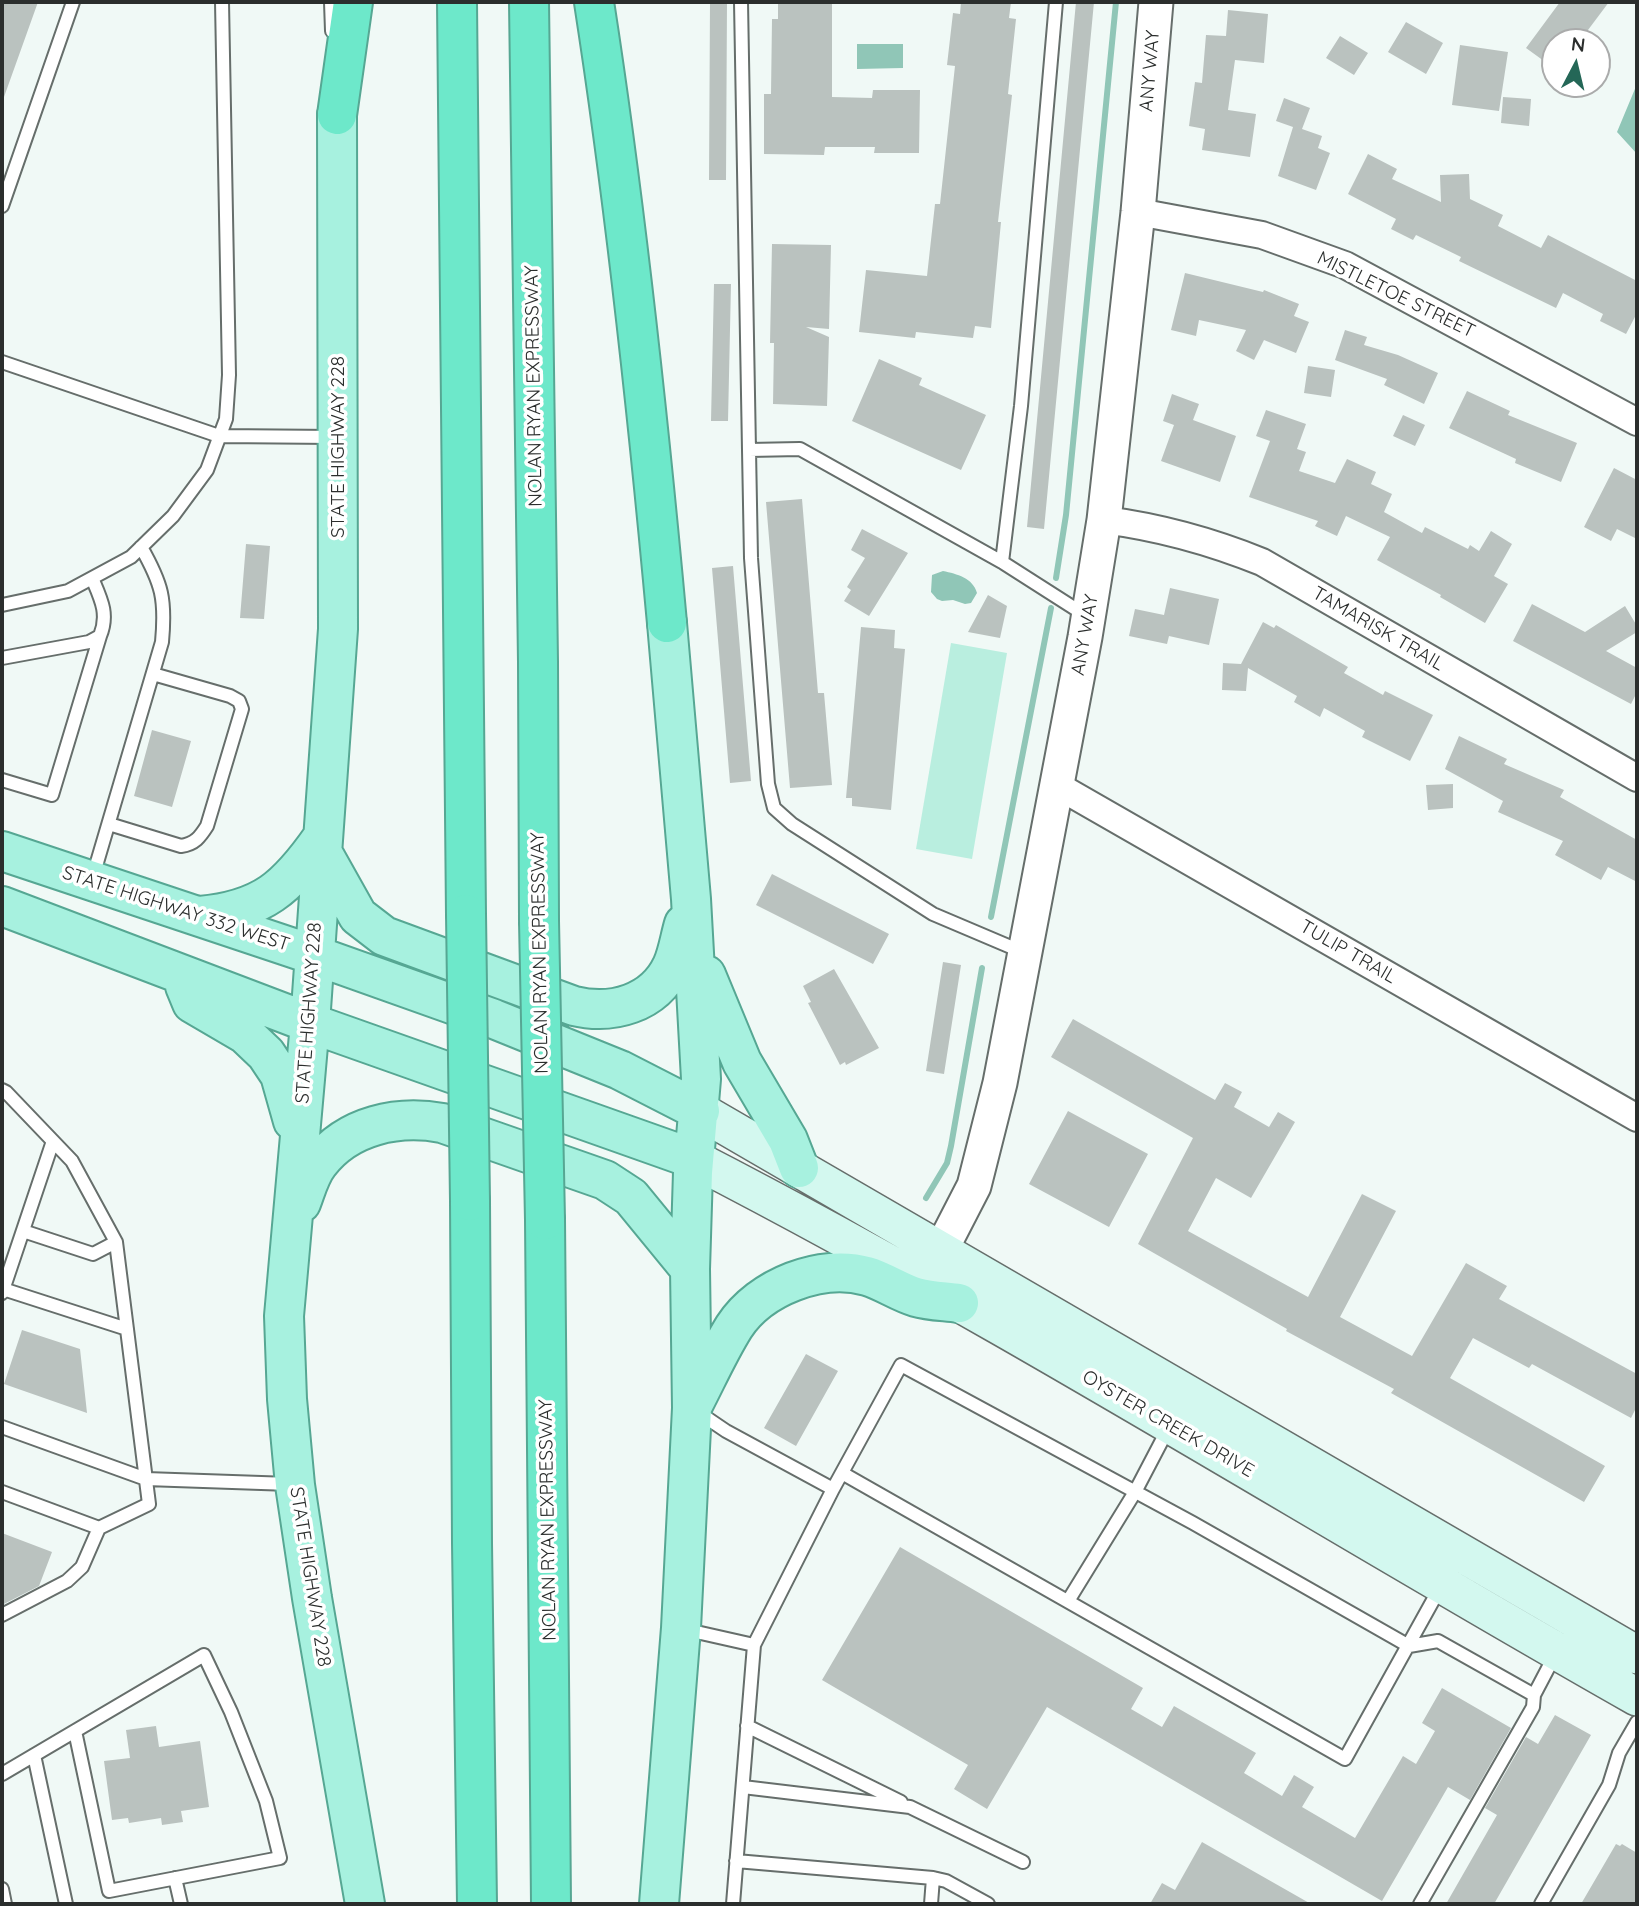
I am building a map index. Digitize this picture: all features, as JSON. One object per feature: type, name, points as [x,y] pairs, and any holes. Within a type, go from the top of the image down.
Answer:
[{"type":"highway","points":[[337,115],[353,2]]},
{"type":"highway","points":[[457,2],[470,1201],[471,1543],[477,1904]]},
{"type":"highway","name":"NOLAN RYAN EXPRESSWAY","points":[[529,2],[551,1904]]},
{"type":"highway","points":[[594,2],[650,431],[667,623]]},
{"type":"main road","name":"STATE HIGHWAY 228","points":[[337,115],[338,629],[310,1023],[284,1316],[287,1399],[295,1485],[365,1904]]},
{"type":"main road","points":[[659,1904],[681,1628],[685,1504],[692,1408],[690,1269],[694,1159],[701,1079],[691,899],[667,623]]},
{"type":"main road","points":[[200,916],[223,914],[246,907],[280,889],[322,844],[358,916],[384,936],[574,1006],[607,1010],[624,1007],[639,1000],[663,980],[673,964],[691,899]]},
{"type":"main road","name":"STATE HIGHWAY 332 WEST","points":[[2,851],[200,916],[494,1019],[620,1070],[700,1111]]},
{"type":"main road","points":[[2,906],[310,1023],[483,1082],[694,1159]]},
{"type":"main road","points":[[694,941],[742,1062],[788,1140],[799,1168]]},
{"type":"main road","points":[[180,975],[192,1003],[245,1034],[266,1054],[281,1075],[299,1141]]},
{"type":"main road","name":"OYSTER CREEK DRIVE","points":[[700,1111],[940,1252],[1179,1409],[1452,1568],[1637,1655]]},
{"type":"main road","points":[[292,1228],[312,1174],[318,1163],[336,1144],[370,1127],[419,1119],[442,1123],[605,1180],[631,1197],[690,1269]]},
{"type":"main road","name":"OYSTER CREEK DRIVE","points":[[694,1159],[780,1203],[959,1303],[1179,1409]]},
{"type":"main road","points":[[692,1408],[735,1325],[759,1302],[787,1284],[817,1275],[849,1273],[867,1276],[916,1297],[959,1303]]},
{"type":"main road","name":"OYSTER CREEK DRIVE","points":[[1452,1568],[1558,1651],[1637,1697]]},
{"type":"street","name":"ANY WAY","points":[[940,1252],[974,1186],[1000,1083],[1088,617],[1104,520],[1138,212],[1156,2]]},
{"type":"street","name":"MISTLETOE STREET","points":[[1138,212],[1262,235],[1345,265],[1637,422]]},
{"type":"street","name":"TAMARISK TRAIL","points":[[1104,520],[1183,535],[1228,548],[1262,562],[1637,778]]},
{"type":"street","name":"TULIP TRAIL","points":[[1058,786],[1637,1118]]},
{"type":"lane","points":[[2,206],[73,2]]},
{"type":"lane","points":[[2,605],[68,591],[131,557],[173,516],[207,470],[226,419],[229,375],[222,2]]},
{"type":"lane","points":[[331,2],[337,115]]},
{"type":"lane","points":[[741,2],[751,558],[768,784],[774,808],[792,824],[933,914],[1025,954]]},
{"type":"lane","points":[[1002,562],[1021,406],[1056,2]]},
{"type":"lane","points":[[2,362],[219,436],[339,438]]},
{"type":"lane","points":[[749,450],[800,449],[1002,562],[1088,617]]},
{"type":"lane","points":[[92,880],[162,642],[165,605],[158,577],[141,548]]},
{"type":"lane","points":[[2,780],[52,795],[105,623],[104,606],[92,578]]},
{"type":"lane","points":[[3,662],[89,642],[100,636]]},
{"type":"lane","points":[[109,824],[181,845],[191,844],[199,838],[207,826],[242,709],[239,701],[230,696],[153,674]]},
{"type":"lane","points":[[2,1615],[67,1581],[82,1567],[99,1528],[149,1504],[116,1242],[72,1161],[3,1095]]},
{"type":"lane","points":[[52,1141],[3,1291],[127,1329]]},
{"type":"lane","points":[[23,1231],[93,1254],[116,1242]]},
{"type":"lane","points":[[733,1904],[754,1645],[833,1489],[901,1365],[1135,1492],[1409,1646],[1437,1641],[1534,1695]]},
{"type":"lane","points":[[692,1408],[726,1431],[833,1489]]},
{"type":"lane","points":[[1068,1601],[1135,1492],[1179,1409]]},
{"type":"lane","points":[[2,1427],[146,1479],[295,1485]]},
{"type":"lane","points":[[842,1473],[1345,1759],[1452,1568]]},
{"type":"lane","points":[[2,1492],[99,1528]]},
{"type":"lane","points":[[681,1628],[754,1645]]},
{"type":"lane","points":[[1420,1904],[1533,1707],[1534,1695],[1558,1651]]},
{"type":"lane","points":[[2,1774],[75,1731],[204,1656],[231,1712],[265,1801],[280,1858],[108,1891],[75,1731]]},
{"type":"lane","points":[[1541,1904],[1609,1785],[1619,1753],[1637,1722]]},
{"type":"lane","points":[[747,1726],[1023,1862]]},
{"type":"lane","points":[[34,1755],[66,1904]]},
{"type":"lane","points":[[743,1787],[910,1807]]},
{"type":"lane","points":[[736,1861],[933,1878],[946,1881],[988,1904]]},
{"type":"lane","points":[[175,1878],[180,1904]]},
{"type":"lane","points":[[931,1904],[933,1878]]},
{"type":"lane","points":[[2,1889],[5,1904]]},
{"type":"shaded area","points":[[857,44],[903,44],[903,68],[857,69]]},
{"type":"shaded area","points":[[1637,84],[1637,154],[1617,132]]},
{"type":"shaded area","points":[[943,571],[959,575],[972,584],[977,593],[971,603],[937,599],[931,592],[932,575]]},
{"type":"shaded area","points":[[951,643],[1007,653],[972,859],[916,849]]},
{"type":"building","points":[[2,2],[38,2],[4,97],[2,97]]},
{"type":"building","points":[[710,2],[727,2],[726,180],[709,180]]},
{"type":"building","points":[[778,2],[832,2],[832,97],[872,98],[873,90],[920,90],[919,153],[874,153],[875,147],[825,147],[824,155],[764,154],[764,94],[771,94],[772,19],[778,19]]},
{"type":"building","points":[[961,2],[1011,2],[1009,18],[1016,19],[1008,94],[1012,95],[998,222],[1001,222],[991,328],[975,326],[973,338],[916,332],[915,338],[859,332],[866,270],[927,276],[935,204],[940,204],[955,66],[947,65],[953,13],[960,14]]},
{"type":"building","points":[[1076,2],[1094,2],[1044,529],[1027,527]]},
{"type":"building","points":[[1560,2],[1609,2],[1590,28],[1541,28],[1541,59],[1526,48]]},
{"type":"building","points":[[1228,10],[1268,14],[1264,63],[1235,60],[1228,110],[1256,114],[1250,157],[1202,150],[1205,129],[1189,126],[1195,82],[1202,83],[1206,35],[1226,36]]},
{"type":"building","points":[[1406,22],[1443,43],[1426,74],[1388,52]]},
{"type":"building","points":[[1340,36],[1368,53],[1354,75],[1326,58]]},
{"type":"building","points":[[1460,45],[1508,52],[1499,111],[1452,105]]},
{"type":"building","points":[[1503,97],[1531,99],[1529,126],[1501,123]]},
{"type":"building","points":[[1284,98],[1310,108],[1302,129],[1322,136],[1318,148],[1330,153],[1316,190],[1278,176],[1293,127],[1276,121]]},
{"type":"building","points":[[1368,154],[1397,169],[1392,179],[1441,202],[1440,175],[1469,174],[1470,199],[1503,215],[1498,226],[1541,248],[1548,235],[1637,281],[1637,313],[1626,334],[1600,321],[1603,314],[1563,293],[1556,308],[1459,261],[1461,257],[1416,235],[1413,240],[1391,229],[1396,219],[1348,194]]},
{"type":"building","points":[[772,244],[831,245],[829,329],[806,327],[829,337],[827,406],[773,404],[774,343],[770,343]]},
{"type":"building","points":[[1185,273],[1263,292],[1264,290],[1299,304],[1294,316],[1309,322],[1296,353],[1264,340],[1254,360],[1236,351],[1246,330],[1199,320],[1196,336],[1171,330]]},
{"type":"building","points":[[714,284],[731,284],[728,421],[711,421]]},
{"type":"building","points":[[1345,330],[1367,337],[1364,345],[1398,355],[1438,373],[1424,404],[1384,385],[1387,379],[1335,360]]},
{"type":"building","points":[[879,359],[922,378],[919,385],[986,415],[961,470],[852,421]]},
{"type":"building","points":[[1308,366],[1335,370],[1331,397],[1304,393]]},
{"type":"building","points":[[1467,391],[1510,411],[1508,415],[1577,443],[1561,482],[1515,463],[1516,459],[1449,428]]},
{"type":"building","points":[[1172,394],[1199,404],[1193,420],[1236,436],[1220,482],[1161,461],[1174,425],[1163,421]]},
{"type":"building","points":[[1266,410],[1306,424],[1297,449],[1306,452],[1299,471],[1335,483],[1347,459],[1376,472],[1371,484],[1392,494],[1384,512],[1422,533],[1425,527],[1468,549],[1470,545],[1479,551],[1491,531],[1512,544],[1494,576],[1508,584],[1485,623],[1377,560],[1390,537],[1346,516],[1337,536],[1315,526],[1318,521],[1249,497],[1270,441],[1256,436]]},
{"type":"building","points":[[1403,415],[1425,425],[1415,446],[1393,436]]},
{"type":"building","points":[[1614,468],[1637,480],[1637,539],[1617,529],[1611,541],[1584,527]]},
{"type":"building","points":[[802,499],[818,693],[824,693],[832,785],[790,788],[766,502]]},
{"type":"building","points":[[862,529],[908,553],[869,616],[844,601],[851,590],[847,587],[865,558],[851,550]]},
{"type":"building","points":[[246,544],[270,546],[264,619],[240,618]]},
{"type":"building","points":[[733,566],[751,781],[730,783],[712,568]]},
{"type":"building","points":[[1170,588],[1219,599],[1209,645],[1169,636],[1167,644],[1129,636],[1135,609],[1164,615]]},
{"type":"building","points":[[988,595],[1007,606],[1000,638],[968,632]]},
{"type":"building","points":[[1532,604],[1585,632],[1625,606],[1637,626],[1637,632],[1606,651],[1637,668],[1637,692],[1631,704],[1513,641]]},
{"type":"building","points":[[1263,622],[1274,628],[1276,625],[1348,667],[1344,673],[1383,695],[1385,691],[1433,715],[1410,761],[1362,737],[1365,731],[1324,708],[1320,717],[1294,702],[1297,696],[1248,668],[1246,691],[1222,690],[1223,663],[1241,664]]},
{"type":"building","points":[[861,627],[895,630],[894,648],[905,649],[891,810],[852,806],[852,798],[846,798]]},
{"type":"building","points":[[152,730],[191,741],[172,807],[134,796]]},
{"type":"building","points":[[1459,736],[1507,759],[1504,764],[1564,790],[1560,797],[1637,840],[1637,882],[1608,867],[1601,880],[1555,855],[1563,841],[1498,812],[1503,801],[1445,769]]},
{"type":"building","points":[[1453,784],[1453,808],[1428,810],[1426,785]]},
{"type":"building","points":[[772,874],[889,934],[873,964],[756,905]]},
{"type":"building","points":[[943,962],[961,965],[944,1074],[926,1071]]},
{"type":"building","points":[[834,969],[879,1048],[846,1065],[845,1062],[840,1065],[808,1003],[811,1002],[803,986]]},
{"type":"building","points":[[1073,1019],[1215,1100],[1225,1083],[1242,1092],[1234,1107],[1269,1127],[1278,1112],[1295,1122],[1251,1198],[1216,1178],[1188,1231],[1308,1297],[1362,1194],[1396,1211],[1340,1317],[1412,1356],[1466,1263],[1507,1286],[1499,1299],[1637,1374],[1637,1406],[1631,1418],[1532,1364],[1529,1368],[1473,1338],[1450,1378],[1605,1466],[1584,1502],[1391,1393],[1394,1389],[1286,1331],[1287,1329],[1138,1244],[1193,1138],[1051,1057]]},
{"type":"building","points":[[1068,1111],[1148,1154],[1109,1227],[1029,1184]]},
{"type":"building","points":[[22,1330],[80,1349],[87,1413],[4,1384]]},
{"type":"building","points":[[806,1354],[838,1371],[796,1446],[764,1428]]},
{"type":"building","points":[[2,1533],[52,1552],[39,1586],[2,1605]]},
{"type":"building","points":[[900,1547],[1143,1688],[1131,1709],[1162,1727],[1174,1706],[1256,1753],[1244,1773],[1282,1796],[1294,1775],[1314,1787],[1302,1807],[1355,1838],[1403,1756],[1416,1764],[1435,1731],[1422,1723],[1442,1688],[1511,1728],[1470,1800],[1448,1787],[1382,1901],[1047,1707],[987,1809],[954,1789],[968,1765],[822,1680]]},
{"type":"building","points":[[1555,1715],[1591,1735],[1494,1904],[1446,1904],[1497,1815],[1485,1808],[1526,1737],[1538,1744]]},
{"type":"building","points":[[156,1726],[159,1747],[200,1741],[209,1807],[181,1811],[183,1822],[162,1825],[161,1818],[129,1823],[128,1818],[112,1820],[104,1761],[130,1758],[126,1730]]},
{"type":"building","points":[[1202,1842],[1311,1904],[1150,1904],[1162,1883],[1175,1890]]},
{"type":"building","points":[[1616,1844],[1622,1844],[1637,1853],[1637,1904],[1581,1904]]},
{"type":"waterway","points":[[1056,578],[1066,515],[1116,2]]},
{"type":"waterway","points":[[991,917],[1051,608]]},
{"type":"waterway","points":[[926,1198],[947,1163],[982,968]]}]
